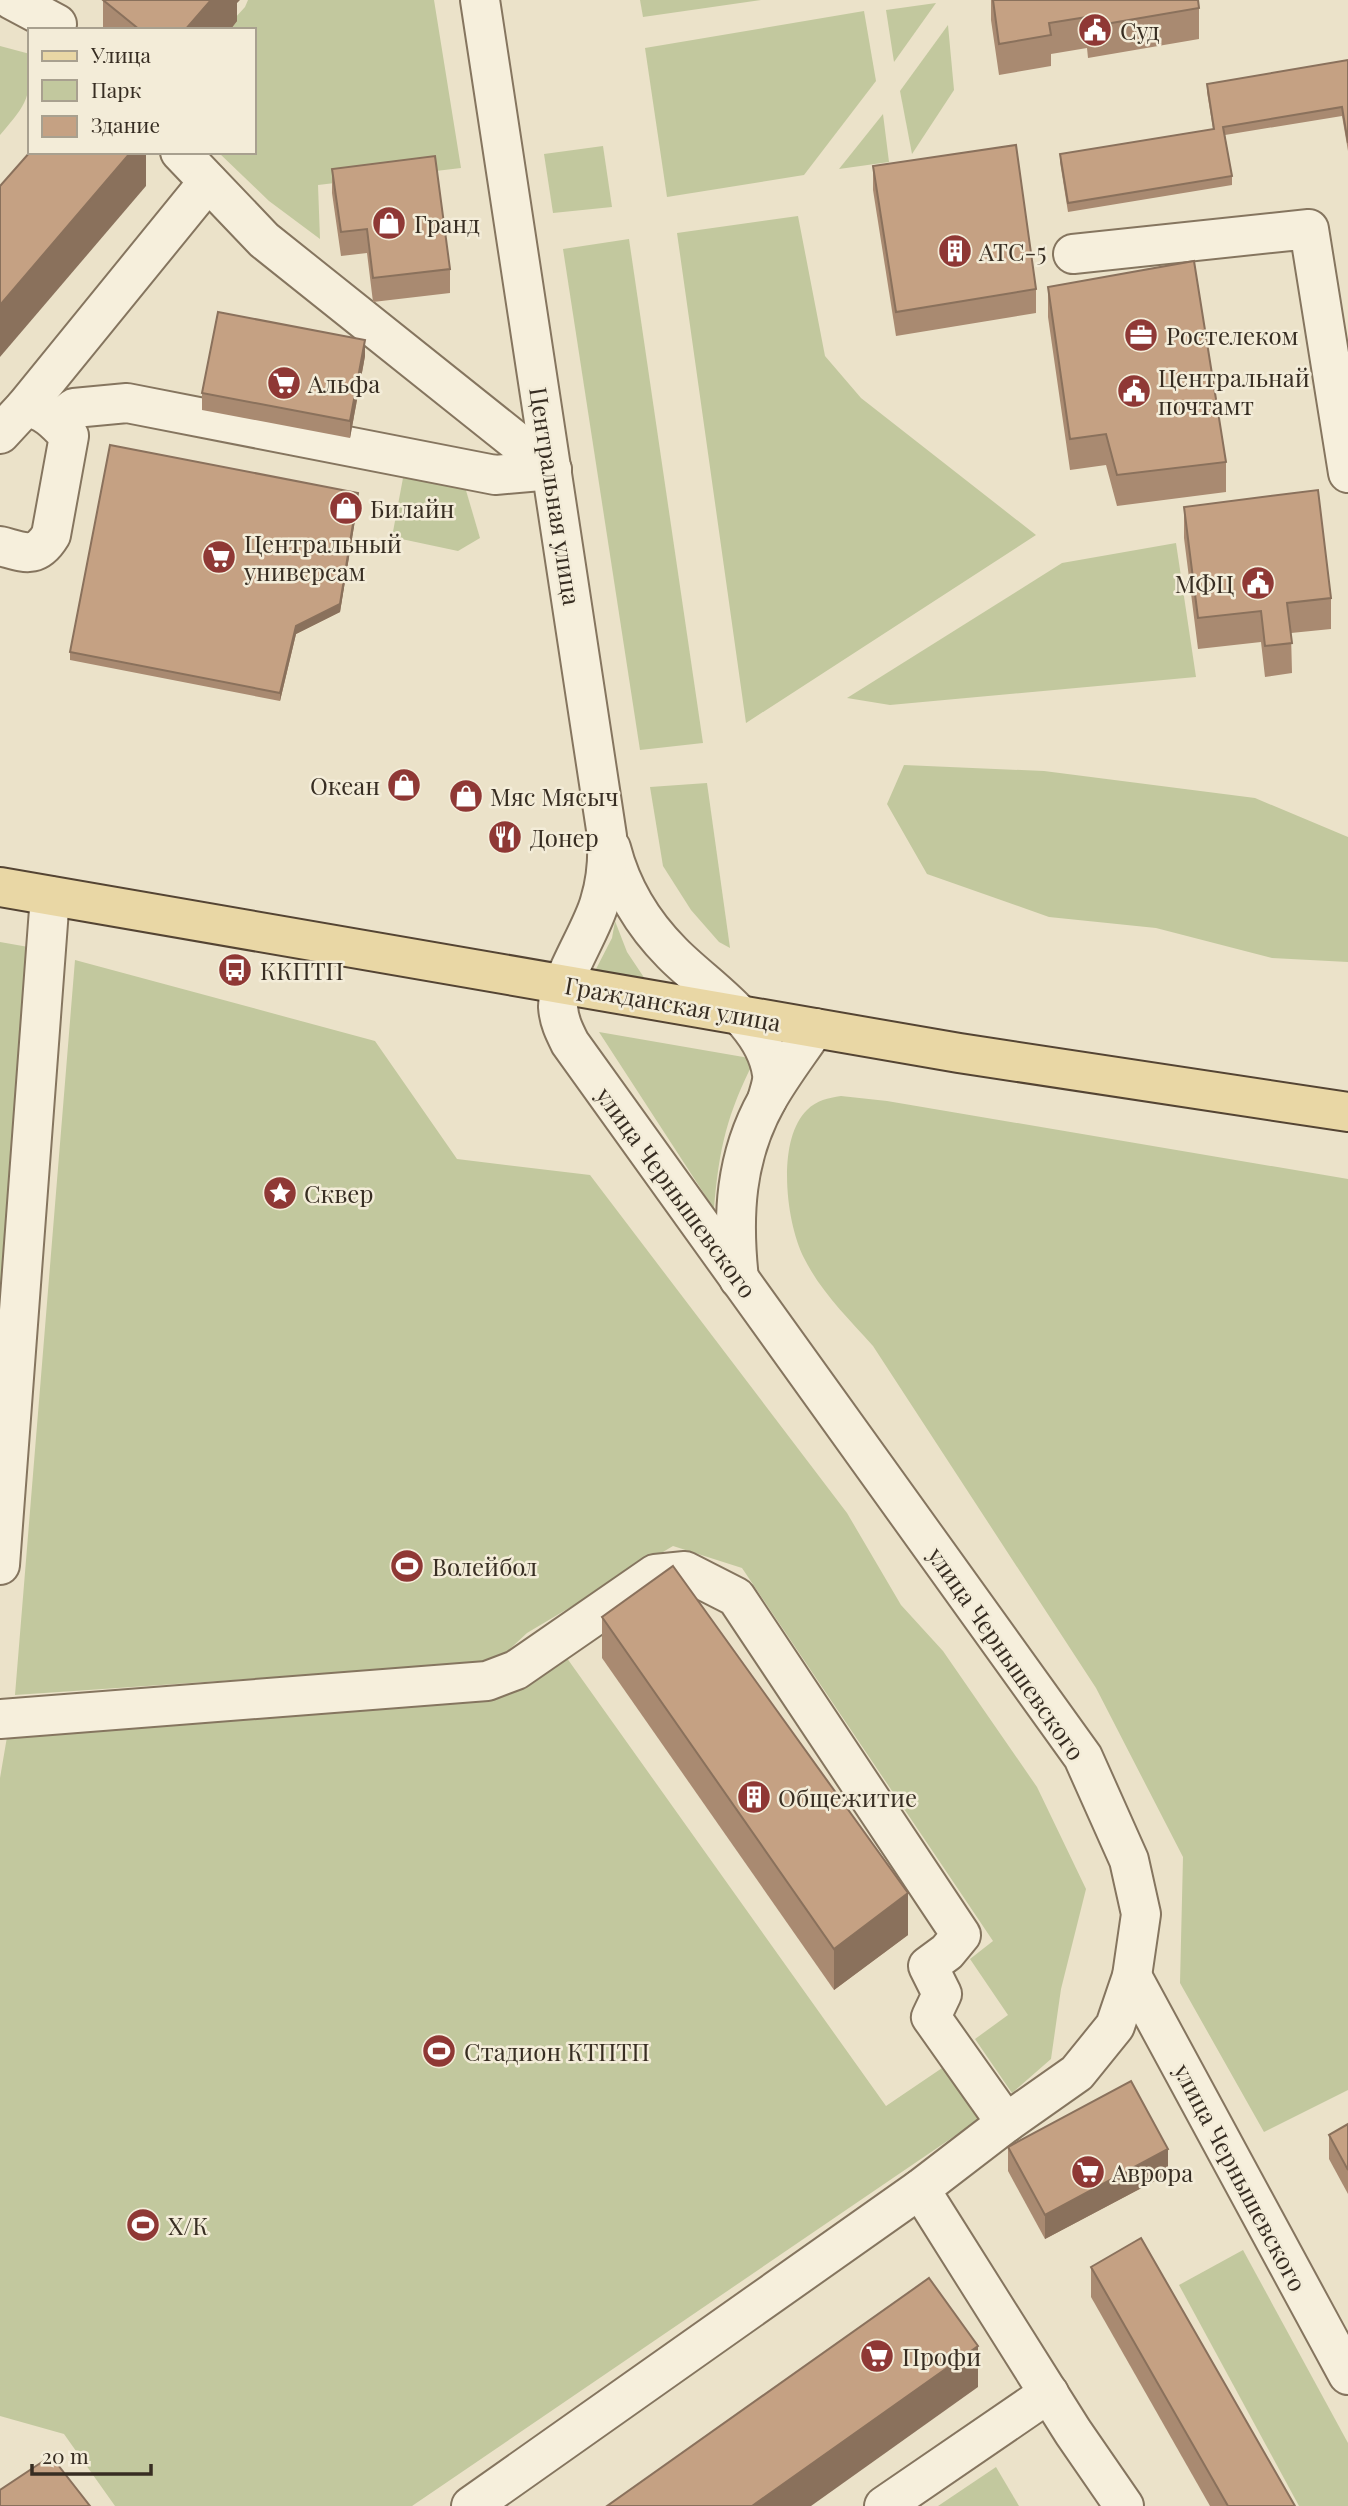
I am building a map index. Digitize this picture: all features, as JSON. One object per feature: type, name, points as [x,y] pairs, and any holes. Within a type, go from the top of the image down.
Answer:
[{"type":"main road","name":"Гражданская улица","points":[[0,887],[959,1053],[1348,1112]]},
{"type":"street","points":[[12,0],[63,18]]},
{"type":"street","name":"Центральная улица","points":[[480,0],[607,836],[608,867],[600,902],[564,984]]},
{"type":"street","points":[[182,154],[264,240],[552,470]]},
{"type":"street","points":[[27,421],[208,182]]},
{"type":"street","points":[[1073,254],[1308,229],[1348,473]]},
{"type":"street","points":[[27,421],[74,408],[127,403],[495,475],[552,470]]},
{"type":"street","points":[[0,546],[30,553],[43,549],[51,535],[69,436],[27,421]]},
{"type":"street","points":[[607,836],[617,870],[634,903],[670,951],[739,1015],[765,1050],[772,1076],[767,1100]]},
{"type":"street","points":[[0,1565],[50,896]]},
{"type":"street","points":[[639,997],[668,985],[674,977],[670,951]]},
{"type":"street","points":[[505,974],[529,994],[570,1043]]},
{"type":"street","name":"улица Чернышевского","points":[[564,984],[558,1004],[560,1023],[570,1043],[1083,1756],[1129,1860],[1141,1914],[1132,1976],[1348,2375]]},
{"type":"street","points":[[739,1279],[735,1240],[740,1168],[749,1137],[767,1100],[814,1028]]},
{"type":"street","points":[[0,1719],[486,1681],[516,1670],[655,1574],[685,1571],[736,1597],[961,1935],[947,1952],[928,1966],[942,1994],[931,2017],[1006,2123]]},
{"type":"street","points":[[480,2503],[920,2189],[1077,2073],[1115,2026],[1132,1976]]},
{"type":"street","points":[[920,2189],[1124,2506]]},
{"type":"street","points":[[884,2506],[1049,2393]]},
{"type":"green space","points":[[248,0],[434,0],[461,168],[318,185],[320,239],[269,201],[220,154],[256,154],[256,28],[226,28]]},
{"type":"green space","points":[[640,0],[761,0],[643,17]]},
{"type":"green space","points":[[936,3],[894,62],[886,10]]},
{"type":"green space","points":[[864,11],[876,81],[804,175],[667,197],[645,48]]},
{"type":"green space","points":[[948,25],[954,90],[912,154],[900,91]]},
{"type":"green space","points":[[0,46],[28,53],[28,90],[22,106],[0,135]]},
{"type":"green space","points":[[883,114],[889,162],[839,169]]},
{"type":"green space","points":[[603,146],[612,207],[553,213],[544,154]]},
{"type":"green space","points":[[798,216],[825,356],[861,398],[1036,535],[746,723],[677,233]]},
{"type":"green space","points":[[629,239],[703,743],[640,750],[563,249]]},
{"type":"green space","points":[[403,478],[465,487],[480,538],[458,551],[392,537]]},
{"type":"green space","points":[[1176,543],[1196,677],[890,705],[847,698],[1062,563]]},
{"type":"green space","points":[[904,765],[1044,771],[1255,798],[1348,837],[1348,962],[1272,958],[1156,928],[1049,917],[927,874],[887,804]]},
{"type":"green space","points":[[707,783],[730,948],[719,942],[691,910],[663,866],[650,787]]},
{"type":"green space","points":[[615,921],[627,952],[645,979],[595,971],[612,938]]},
{"type":"green space","points":[[0,942],[34,948],[0,1368]]},
{"type":"green space","points":[[75,960],[375,1041],[457,1159],[590,1175],[847,1513],[901,1605],[943,1651],[1037,1787],[1086,1889],[1061,1989],[1051,2059],[1012,2093],[975,2039],[1008,2015],[970,1959],[993,1941],[742,1568],[673,1546],[527,1633],[498,1660],[15,1695]]},
{"type":"green space","points":[[599,1032],[755,1059],[737,1097],[726,1132],[714,1209]]},
{"type":"green space","points":[[841,1096],[887,1101],[1348,1179],[1348,2090],[1264,2132],[1180,1983],[1183,1857],[1096,1688],[873,1346],[818,1282],[804,1258],[789,1204],[787,1182],[791,1141],[797,1124],[807,1110],[819,1102]]},
{"type":"green space","points":[[564,1654],[886,2106],[948,2064],[984,2116],[412,2506],[115,2506],[64,2434],[0,2416],[0,1778],[8,1731],[512,1693]]},
{"type":"green space","points":[[1243,2250],[1348,2443],[1348,2506],[1299,2506],[1179,2285]]},
{"type":"green space","points":[[996,2467],[1019,2506],[938,2506]]},
{"type":"building","points":[[103,0],[211,0],[187,28],[138,28]]},
{"type":"building","points":[[993,0],[1198,0],[1199,8],[1088,27],[1087,17],[1049,23],[1051,35],[999,44]]},
{"type":"building","points":[[1348,60],[1348,143],[1342,107],[1223,127],[1232,176],[1068,203],[1060,154],[1214,129],[1207,84]]},
{"type":"building","name":"АТС-5","points":[[1016,145],[1036,289],[896,312],[873,166]]},
{"type":"building","points":[[28,154],[129,154],[0,305],[0,186]]},
{"type":"building","name":"Гранд","points":[[435,156],[450,269],[373,278],[367,229],[341,232],[332,169]]},
{"type":"building","name":"Центральнай почтамт","points":[[1194,261],[1226,462],[1117,475],[1106,434],[1070,439],[1048,287]]},
{"type":"building","name":"Альфа","points":[[218,312],[365,340],[350,421],[202,393]]},
{"type":"building","name":"Центральный универсам","points":[[110,445],[358,493],[340,604],[296,626],[280,693],[70,652]]},
{"type":"building","name":"МФЦ","points":[[1318,490],[1331,598],[1287,603],[1292,643],[1265,646],[1261,611],[1198,618],[1184,507]]},
{"type":"building","name":"Общежитие","points":[[673,1566],[908,1893],[834,1949],[602,1617]]},
{"type":"building","name":"Аврора","points":[[1131,2081],[1168,2149],[1045,2215],[1008,2147]]},
{"type":"building","points":[[1348,2124],[1348,2170],[1329,2135]]},
{"type":"building","points":[[1141,2238],[1295,2506],[1228,2506],[1091,2267]]},
{"type":"building","points":[[929,2278],[978,2346],[752,2506],[607,2506]]},
{"type":"building","points":[[51,2456],[90,2506],[0,2506],[0,2490]]},
{"type":"place","name":"Суд","points":[[1095,30]]},
{"type":"place","name":"Гранд","points":[[389,223]]},
{"type":"place","name":"АТС-5","points":[[955,251]]},
{"type":"place","name":"Ростелеком","points":[[1141,335]]},
{"type":"place","name":"Альфа","points":[[284,383]]},
{"type":"place","name":"Центральнай почтамт","points":[[1134,391]]},
{"type":"place","name":"Билайн","points":[[346,508]]},
{"type":"place","name":"Центральный универсам","points":[[219,557]]},
{"type":"place","name":"МФЦ","points":[[1258,583]]},
{"type":"place","name":"Океан","points":[[404,785]]},
{"type":"place","name":"Мяс Мясыч","points":[[466,796]]},
{"type":"place","name":"Донер","points":[[505,837]]},
{"type":"place","name":"ККПТП","points":[[235,970]]},
{"type":"place","name":"Сквер","points":[[280,1193]]},
{"type":"place","name":"Волейбол","points":[[407,1566]]},
{"type":"place","name":"Общежитие","points":[[754,1797]]},
{"type":"place","name":"Стадион КТПТП","points":[[439,2051]]},
{"type":"place","name":"Аврора","points":[[1088,2172]]},
{"type":"place","name":"Х/К","points":[[143,2225]]},
{"type":"place","name":"Профи","points":[[877,2356]]}]
